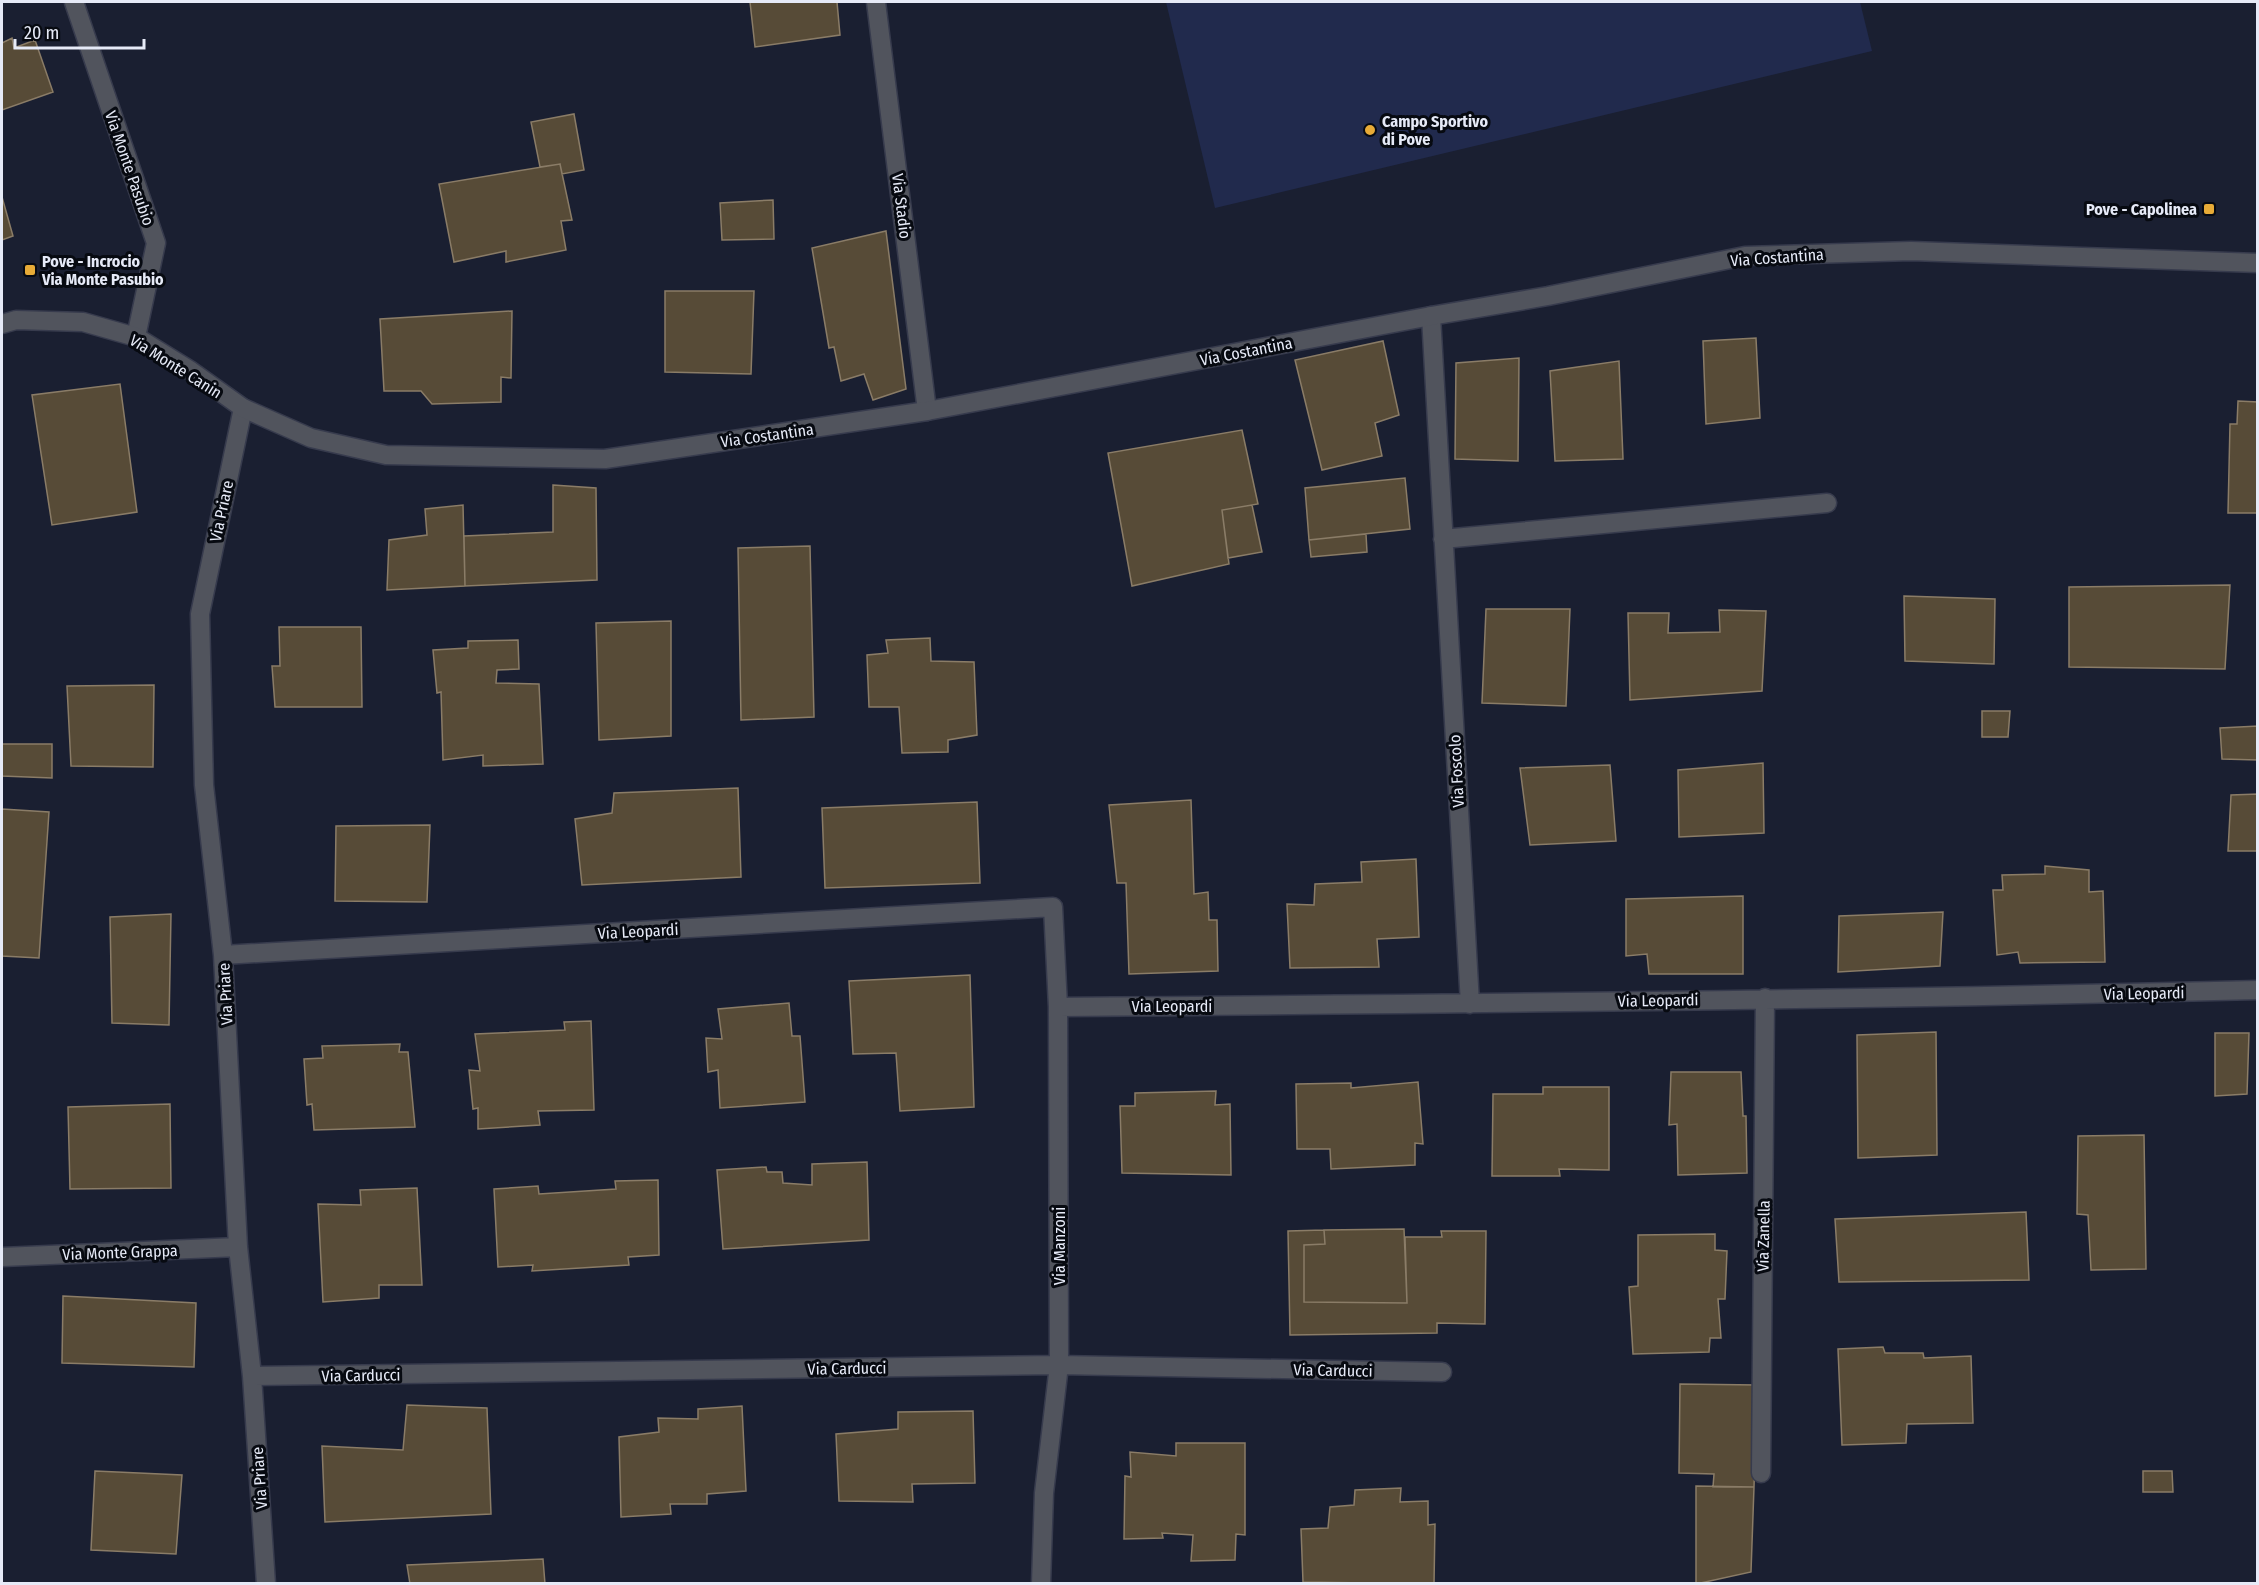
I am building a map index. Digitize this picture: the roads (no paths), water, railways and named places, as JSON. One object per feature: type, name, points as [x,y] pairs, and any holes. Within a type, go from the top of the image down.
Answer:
[{"type":"street","name":"Via Monte Pasubio","points":[[74,2],[156,243],[136,337]]},
{"type":"street","name":"Via Stadio","points":[[876,2],[927,411]]},
{"type":"street","name":"Via Costantina","points":[[243,408],[311,438],[386,455],[605,459],[927,411],[1548,296],[1745,256],[1911,251],[2258,263]]},
{"type":"street","name":"Via Foscolo","points":[[1431,316],[1470,1004]]},
{"type":"street","name":"Via Monte Canin","points":[[2,324],[16,320],[83,322],[136,337],[191,371],[243,408]]},
{"type":"street","name":"Via Priare","points":[[243,408],[200,614],[204,785],[223,955],[238,1247],[252,1376],[266,1584]]},
{"type":"street","points":[[1443,539],[1827,503]]},
{"type":"street","name":"Via Leopardi","points":[[223,955],[1053,907]]},
{"type":"street","name":"Via Manzoni","points":[[1041,1584],[1044,1494],[1059,1365],[1058,1007],[1053,907]]},
{"type":"street","name":"Via Leopardi","points":[[1058,1007],[1470,1004],[1765,998],[1911,999],[2258,990]]},
{"type":"street","name":"Via Zanella","points":[[1761,1473],[1765,998]]},
{"type":"street","name":"Via Monte Grappa","points":[[2,1257],[238,1247]]},
{"type":"street","name":"Via Carducci","points":[[252,1376],[1059,1365],[1442,1372]]},
{"type":"place","name":"Campo Sportivo di Pove","points":[[1370,130]]},
{"type":"place","name":"Pove - Capolinea","points":[[2209,209]]},
{"type":"place","name":"Pove - Incrocio Via Monte Pasubio","points":[[30,270]]}]
